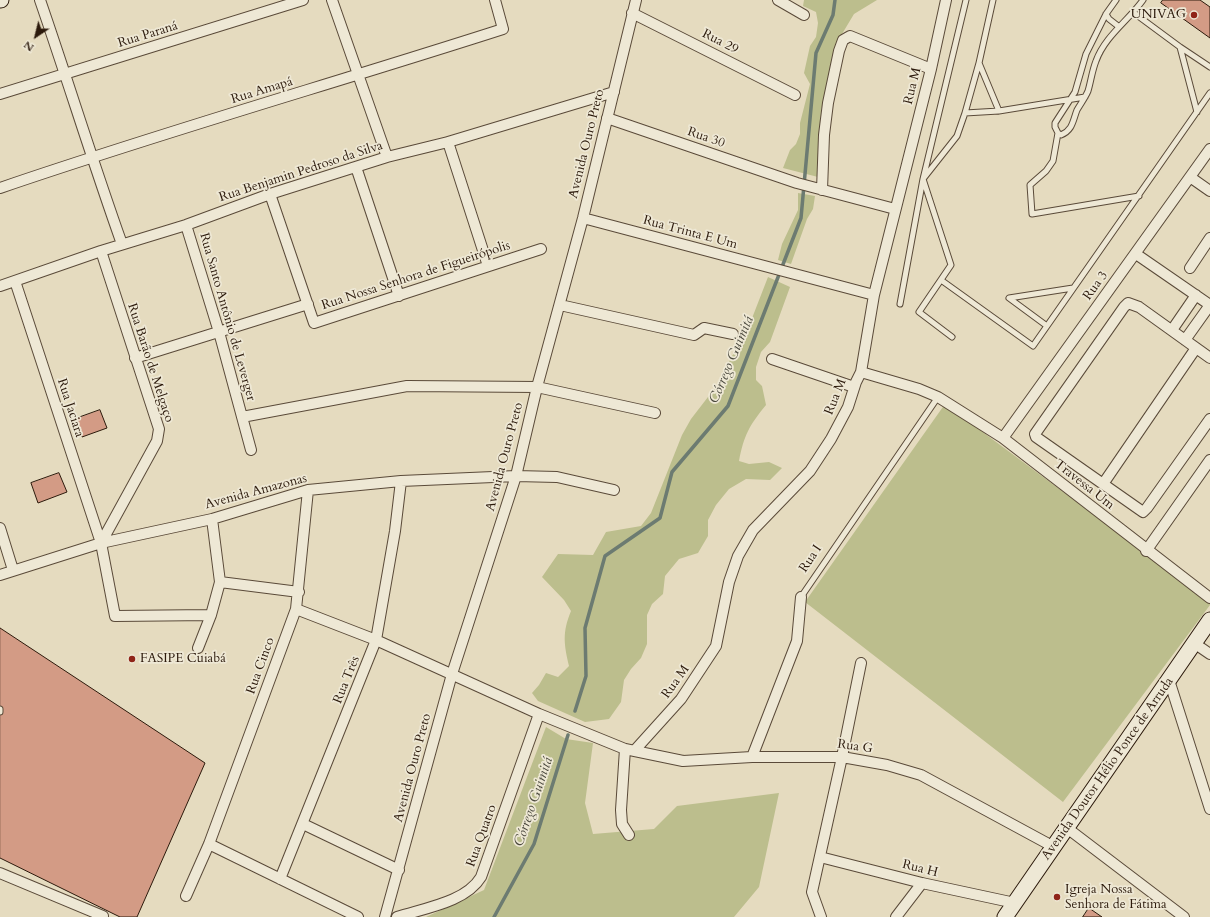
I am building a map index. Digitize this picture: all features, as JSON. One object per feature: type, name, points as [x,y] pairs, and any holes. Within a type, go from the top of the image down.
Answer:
[{"type":"street","points":[[40,0],[66,74],[91,157],[122,244]]},
{"type":"street","name":"Rua Paraná","points":[[0,94],[303,0]]},
{"type":"street","points":[[332,0],[387,157]]},
{"type":"street","name":"Rua Amapá","points":[[0,188],[91,157],[503,29],[495,0]]},
{"type":"street","name":"Avenida Ouro Preto","points":[[386,917],[452,674],[516,476],[636,0]]},
{"type":"street","points":[[778,0],[804,16]]},
{"type":"street","name":"Rua M","points":[[630,749],[681,699],[716,646],[729,582],[738,556],[753,530],[810,471],[831,439],[848,407],[854,387],[861,372],[874,295],[931,69],[946,0]]},
{"type":"street","name":"Rua 29","points":[[632,13],[795,95]]},
{"type":"street","points":[[818,189],[828,104],[839,51],[843,40],[850,36],[931,69]]},
{"type":"street","name":"Rua Benjamin Pedroso da Silva","points":[[0,286],[122,244],[186,225],[270,194],[387,157],[448,142],[614,92]]},
{"type":"street","name":"Rua 30","points":[[607,118],[797,184],[895,209]]},
{"type":"street","points":[[448,142],[488,266]]},
{"type":"street","name":"Rua 3","points":[[1003,438],[1136,254],[1210,148]]},
{"type":"street","points":[[356,167],[398,296]]},
{"type":"street","points":[[1190,177],[1210,191]]},
{"type":"street","name":"Rua Nossa Senhora de Figueirópolis","points":[[270,194],[314,323],[541,249]]},
{"type":"street","name":"Rua Trinta E Um","points":[[582,218],[874,295]]},
{"type":"street","name":"Rua Santo Antônio de Leverger","points":[[186,225],[219,332],[251,450]]},
{"type":"street","points":[[1190,268],[1210,238]]},
{"type":"street","name":"Rua Barão de Melgaço","points":[[101,251],[157,421],[159,434],[132,490],[101,543]]},
{"type":"street","points":[[1136,254],[1210,305],[1185,340]]},
{"type":"street","name":"Rua Jaciara","points":[[15,282],[101,543],[115,616],[211,615]]},
{"type":"street","points":[[1172,330],[1196,295]]},
{"type":"street","points":[[1210,358],[1140,307],[1128,303],[1035,434],[1036,438],[1143,512],[1210,419]]},
{"type":"street","points":[[135,358],[308,304]]},
{"type":"street","points":[[560,305],[694,335],[704,328],[733,334]]},
{"type":"street","points":[[1103,484],[1196,348]]},
{"type":"street","points":[[772,359],[854,387]]},
{"type":"street","name":"Travessa Um","points":[[861,372],[919,389],[938,397],[1003,438],[1146,551],[1210,598]]},
{"type":"street","name":"Rua Santo Antônio de Leverger","points":[[242,417],[407,386],[537,388],[655,413]]},
{"type":"street","points":[[1146,551],[1210,460]]},
{"type":"street","name":"Avenida Amazonas","points":[[0,575],[101,543],[212,519],[308,490],[401,481],[516,476],[557,477],[614,490]]},
{"type":"street","name":"Rua Três","points":[[280,879],[304,824],[376,640],[395,531],[401,481]]},
{"type":"street","name":"Rua Cinco","points":[[186,896],[209,844],[296,609],[299,592],[308,490]]},
{"type":"street","points":[[198,648],[211,615],[220,582],[212,519]]},
{"type":"street","points":[[0,528],[13,570]]},
{"type":"street","points":[[220,582],[299,592]]},
{"type":"street","name":"Rua I","points":[[752,757],[797,642],[801,597]]},
{"type":"street","points":[[296,609],[376,640],[539,714],[630,749],[621,810],[622,824],[629,834]]},
{"type":"street","name":"Avenida Doutor Hélio Ponce de Arruda","points":[[1005,917],[1210,620]]},
{"type":"street","points":[[1194,643],[1210,654]]},
{"type":"street","points":[[821,917],[812,892],[861,663]]},
{"type":"street","points":[[1169,680],[1210,809]]},
{"type":"street","name":"Rua Quatro","points":[[397,917],[458,898],[476,886],[482,877],[539,714]]},
{"type":"street","name":"Rua G","points":[[630,749],[683,761],[752,757],[842,757],[887,765],[921,774],[1054,847]]},
{"type":"street","points":[[304,824],[399,870]]},
{"type":"street","points":[[1067,828],[1184,917]]},
{"type":"street","points":[[209,844],[358,917]]},
{"type":"street","name":"Rua H","points":[[820,857],[922,884],[1015,903]]},
{"type":"street","points":[[0,873],[102,917]]},
{"type":"street","points":[[896,917],[922,884]]},
{"type":"lane","points":[[900,304],[923,179],[966,0]]},
{"type":"lane","points":[[923,179],[957,136],[979,62],[993,0]]},
{"type":"lane","points":[[1116,0],[1106,14],[1086,54],[1078,86],[1072,98],[1055,123],[1054,127],[1058,133],[1053,161],[1046,171],[1030,185],[1032,214],[1139,196]]},
{"type":"lane","points":[[1058,133],[1061,134],[1068,130],[1085,97],[1097,59],[1118,26],[1134,14],[1143,0]]},
{"type":"lane","points":[[1106,14],[1109,19],[1118,26]]},
{"type":"lane","points":[[1134,14],[1210,67]]},
{"type":"lane","points":[[1180,47],[1197,112]]},
{"type":"lane","points":[[979,62],[999,111]]},
{"type":"lane","points":[[941,280],[1033,346],[1210,93]]},
{"type":"lane","points":[[965,113],[999,111],[1085,97]]},
{"type":"lane","points":[[923,179],[951,265],[919,312],[952,337]]},
{"type":"lane","points":[[1047,326],[1008,298],[1073,288]]},
{"type":"lane","name":"Rua I","points":[[801,597],[938,397]]},
{"type":"green space","points":[[804,0],[877,0],[854,14],[839,39],[832,57],[827,89],[821,110],[818,177],[783,168],[790,150],[796,144],[800,134],[800,123],[810,84],[804,73],[810,46],[816,37],[818,23],[816,12],[803,6]]},
{"type":"green space","points":[[798,193],[815,196],[813,209],[807,219],[791,264],[778,260],[782,244],[798,210]]},
{"type":"green space","points":[[768,277],[790,287],[770,342],[761,352],[756,367],[756,380],[762,386],[766,405],[755,419],[745,437],[739,461],[749,464],[769,462],[782,468],[770,480],[746,479],[729,489],[716,505],[708,520],[708,536],[698,553],[679,559],[665,576],[663,594],[652,604],[647,615],[647,644],[641,658],[624,680],[621,702],[609,719],[585,722],[538,701],[532,693],[546,673],[558,677],[569,666],[566,651],[565,632],[571,611],[564,600],[542,577],[558,554],[593,555],[606,532],[641,526],[651,513],[682,435],[691,419],[718,384],[732,356],[742,344]]},
{"type":"green space","points":[[945,404],[1210,601],[1210,605],[1063,802],[805,602]]},
{"type":"green space","points":[[546,727],[566,739],[593,743],[585,803],[593,834],[654,829],[677,806],[779,793],[759,887],[734,917],[426,917],[484,890]]},
{"type":"building","name":"UNIVAG","points":[[1163,0],[1200,0],[1210,7],[1210,38],[1161,3]]},
{"type":"building","points":[[100,410],[107,428],[82,437],[75,419]]},
{"type":"building","points":[[59,473],[67,492],[38,503],[31,483]]},
{"type":"building","points":[[0,628],[205,763],[137,917],[120,917],[0,858]]},
{"type":"building","points":[[1089,908],[1102,917],[1083,917]]},
{"type":"waterway","name":"Córrego Guimitá","points":[[575,711],[586,676],[585,628],[605,556],[660,518],[672,472],[728,406],[801,218],[816,53],[833,15],[835,0]]},
{"type":"waterway","name":"Córrego Guimitá","points":[[494,917],[534,844],[568,735]]},
{"type":"place","name":"UNIVAG","points":[[1194,15]]},
{"type":"place","name":"FASIPE Cuiabá","points":[[132,659]]},
{"type":"place","name":"Igreja Nossa Senhora de Fátima","points":[[1057,897]]}]
